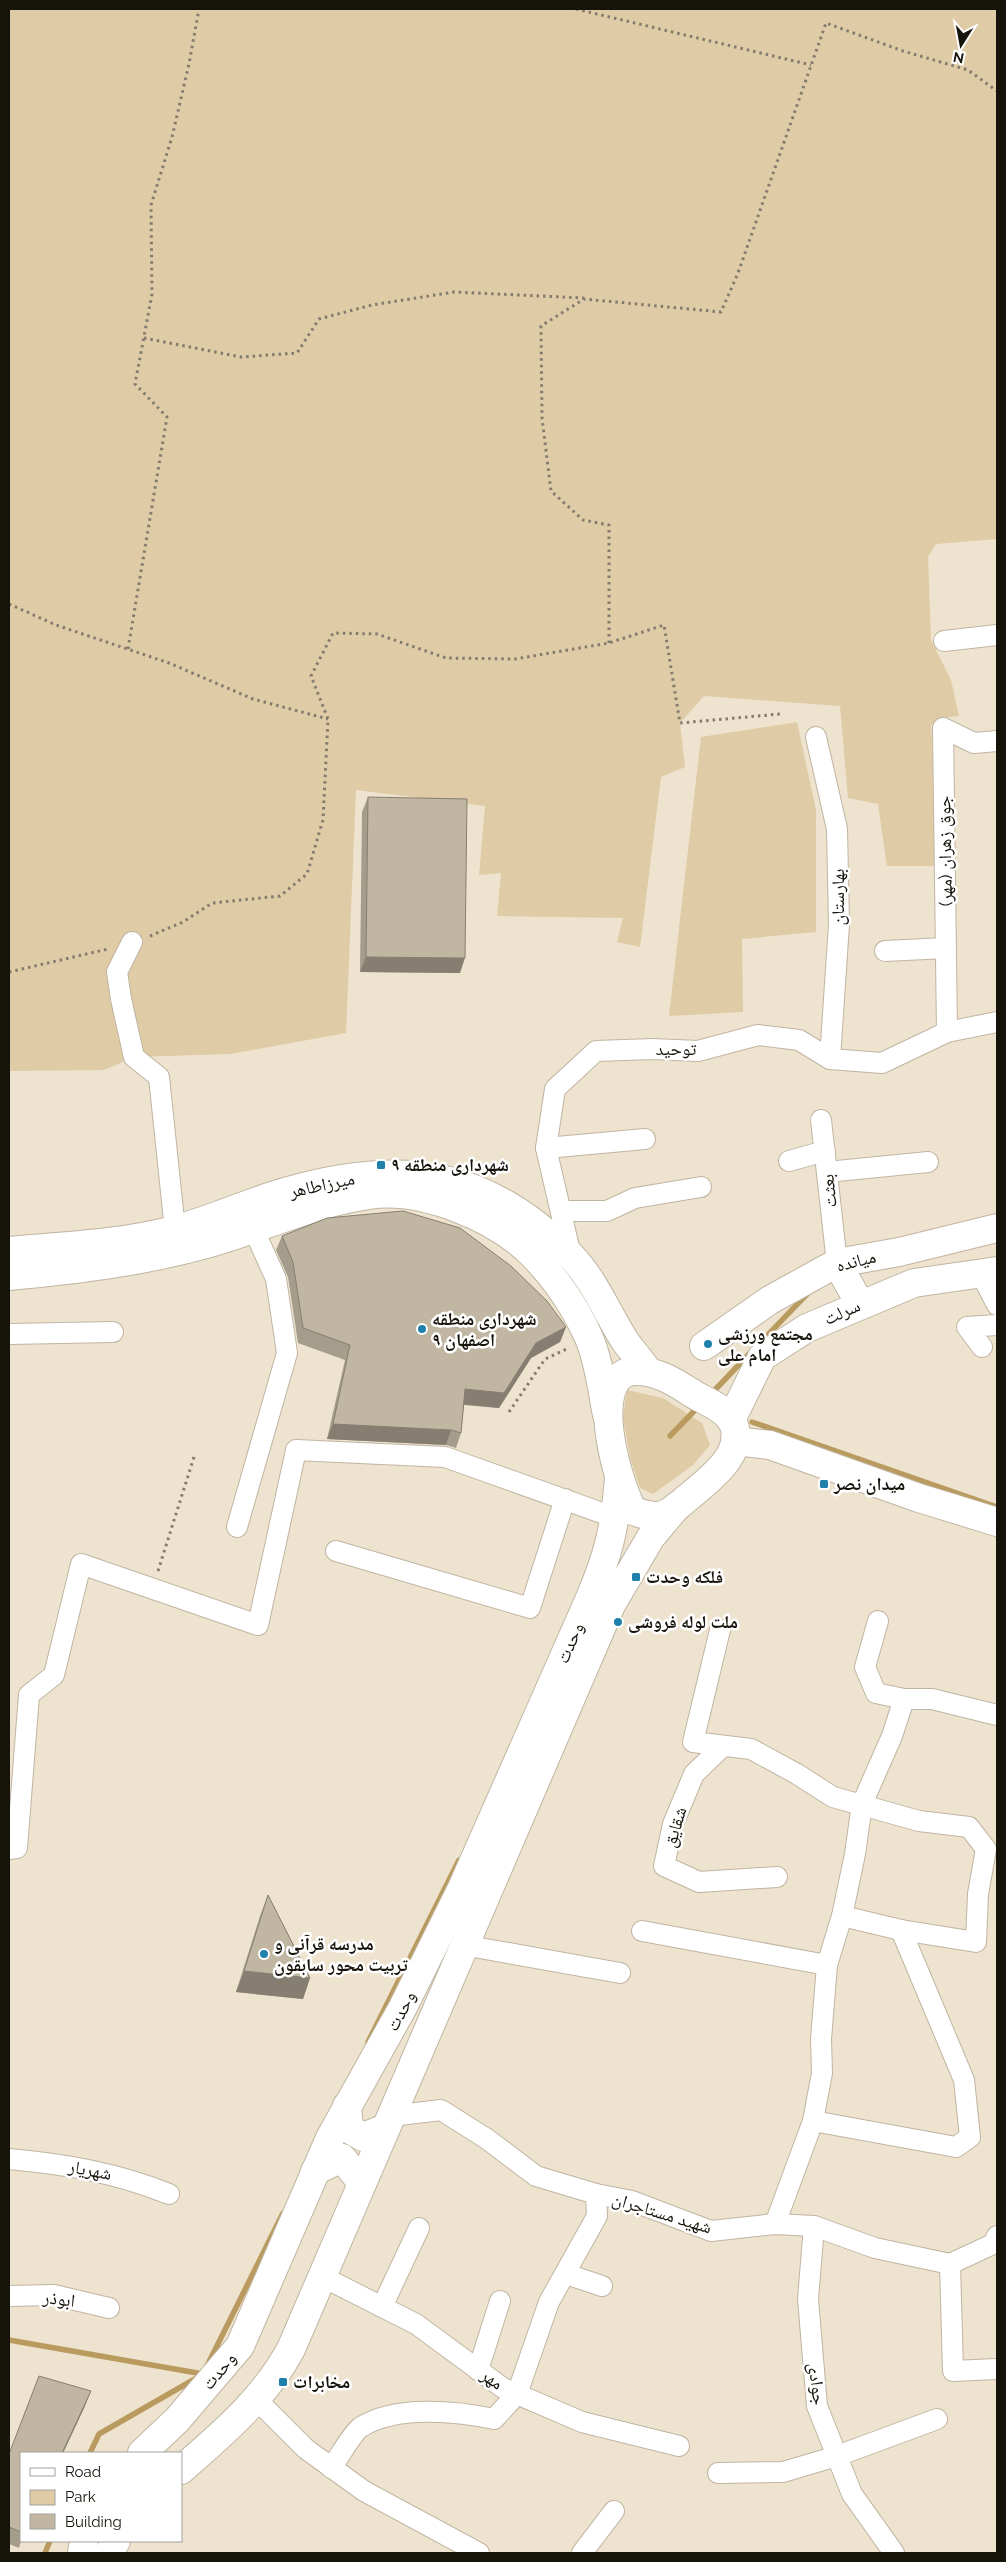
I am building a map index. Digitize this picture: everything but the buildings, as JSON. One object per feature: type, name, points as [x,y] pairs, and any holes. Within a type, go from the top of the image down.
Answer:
[{"type":"main road","name":"میرزاطاهر","points":[[9,1251],[110,1244],[176,1230],[285,1192],[337,1178],[404,1173],[441,1177],[480,1190],[538,1226],[571,1256],[596,1290],[625,1341],[648,1371]]},
{"type":"main road","name":"میرزاطاهر","points":[[9,1276],[120,1264],[209,1244],[288,1215],[338,1200],[371,1194],[405,1195],[437,1202],[472,1214],[531,1253],[554,1279],[590,1339],[608,1415]]},
{"type":"main road","name":"میانده","points":[[704,1346],[751,1345],[770,1300],[840,1269],[899,1252],[997,1228]]},
{"type":"main road","points":[[840,1269],[860,1304]]},
{"type":"main road","name":"سرلت","points":[[751,1345],[808,1328],[860,1304],[914,1283],[989,1272]]},
{"type":"main road","points":[[751,1345],[733,1430],[730,1453],[719,1471],[664,1515],[648,1516],[634,1511],[619,1478],[608,1415],[611,1391],[617,1381],[625,1373],[648,1371],[666,1377],[721,1411],[733,1430],[919,1498],[997,1522]]},
{"type":"main road","name":"وحدت","points":[[143,2452],[177,2420],[240,2346],[330,2138],[403,2007],[462,1888],[594,1590],[607,1557],[616,1518],[619,1478]]},
{"type":"main road","name":"وحدت","points":[[182,2469],[257,2400],[278,2372],[291,2349],[463,1945],[611,1606],[650,1537],[677,1506]]},
{"type":"main road","points":[[347,2106],[350,2129],[364,2137],[388,2122]]},
{"type":"main road","points":[[315,2171],[342,2158],[362,2183]]},
{"type":"main road","points":[[109,2553],[115,2542]]},
{"type":"street","points":[[944,641],[997,634]]},
{"type":"street","name":"جوق زهران (مهر)","points":[[947,1032],[943,728],[974,743],[997,741]]},
{"type":"street","name":"بهارستان","points":[[816,737],[837,829],[839,924],[830,1059]]},
{"type":"street","points":[[132,942],[116,972],[134,1057],[159,1077],[176,1230]]},
{"type":"street","points":[[885,951],[946,948]]},
{"type":"street","name":"توحید","points":[[571,1256],[546,1148],[555,1089],[596,1051],[653,1049],[698,1051],[758,1034],[799,1040],[830,1059],[882,1063],[947,1032],[997,1022]]},
{"type":"street","name":"بعثت","points":[[821,1120],[840,1269]]},
{"type":"street","points":[[546,1148],[645,1139]]},
{"type":"street","points":[[789,1161],[825,1151]]},
{"type":"street","points":[[827,1172],[928,1162]]},
{"type":"street","points":[[561,1211],[607,1211],[635,1198],[701,1186]]},
{"type":"street","points":[[237,1527],[286,1353],[276,1279],[253,1228]]},
{"type":"street","points":[[989,1272],[997,1305]]},
{"type":"street","points":[[982,1347],[967,1327],[997,1325]]},
{"type":"street","points":[[9,1334],[113,1332]]},
{"type":"street","points":[[9,1849],[17,1848],[30,1695],[54,1675],[81,1564],[258,1625],[296,1450],[446,1457],[616,1518]]},
{"type":"street","points":[[336,1551],[530,1608],[565,1499]]},
{"type":"street","points":[[878,1621],[865,1667],[876,1693],[904,1699],[932,1699],[997,1715]]},
{"type":"street","points":[[720,1630],[693,1742],[751,1749],[797,1774],[833,1797],[919,1821],[969,1827],[991,1851],[978,1894],[976,1942],[901,1930],[842,1916]]},
{"type":"street","points":[[775,2224],[813,2121],[822,2073],[822,2039],[828,1965],[842,1916],[855,1854],[862,1804],[892,1736],[904,1699]]},
{"type":"street","name":"شقایق","points":[[723,1746],[694,1774],[673,1824],[664,1866],[698,1882],[777,1877]]},
{"type":"street","points":[[642,1930],[828,1965]]},
{"type":"street","points":[[813,2121],[956,2147],[970,2137],[964,2080],[901,1930]]},
{"type":"street","points":[[463,1945],[620,1974]]},
{"type":"street","name":"شهید مستاجران","points":[[388,2122],[440,2110],[487,2139],[536,2176],[596,2194],[632,2201],[711,2231],[775,2224],[814,2226],[875,2248],[950,2264]]},
{"type":"street","name":"شهریار","points":[[9,2159],[88,2169],[132,2179],[169,2194]]},
{"type":"street","points":[[332,2468],[361,2428],[400,2413],[462,2412],[494,2418],[517,2394],[549,2302],[597,2216],[596,2194]]},
{"type":"street","name":"جوادی","points":[[814,2226],[808,2299],[817,2406],[852,2494],[894,2553]]},
{"type":"street","points":[[382,2307],[419,2228]]},
{"type":"street","points":[[997,2236],[993,2244],[950,2264],[953,2371],[997,2369]]},
{"type":"street","points":[[566,2274],[602,2286]]},
{"type":"street","name":"مهر","points":[[322,2276],[416,2324],[503,2388],[582,2422],[679,2446]]},
{"type":"street","name":"ابوذر","points":[[9,2296],[54,2295],[108,2308]]},
{"type":"street","points":[[478,2370],[500,2301]]},
{"type":"street","points":[[257,2400],[306,2449],[364,2491],[480,2553]]},
{"type":"street","points":[[718,2473],[783,2472],[837,2456],[937,2420]]},
{"type":"street","points":[[582,2553],[614,2510]]},
{"type":"path","points":[[128,649],[167,417],[135,384],[152,294],[151,205],[172,137],[189,64],[199,9]]},
{"type":"path","points":[[576,9],[811,65]]},
{"type":"path","points":[[144,338],[241,357],[297,353],[319,319],[372,305],[454,292],[584,298],[721,312],[738,273],[826,23],[903,51],[968,70],[997,91]]},
{"type":"path","points":[[584,298],[541,326],[542,418],[551,491],[583,520],[609,525],[609,643]]},
{"type":"path","points":[[9,604],[56,624],[169,663],[254,699],[328,719]]},
{"type":"path","points":[[9,972],[58,962],[132,942],[184,922],[212,903],[280,896],[307,874],[323,820],[328,719],[311,676],[333,633],[377,634],[446,658],[515,659],[609,643],[664,625],[680,723],[780,714]]},
{"type":"path","points":[[509,1412],[544,1359],[590,1339]]},
{"type":"path","points":[[153,1589],[194,1457]]},
{"type":"green space","points":[[9,9],[997,9],[997,539],[936,544],[928,557],[931,640],[951,680],[959,716],[940,718],[931,725],[939,866],[887,866],[878,804],[848,798],[840,706],[704,696],[680,723],[685,767],[661,777],[640,947],[617,942],[623,918],[497,916],[501,873],[479,875],[485,806],[356,790],[346,1033],[230,1054],[134,1057],[104,1070],[9,1071]]},
{"type":"green space","points":[[797,722],[816,810],[816,932],[742,939],[743,1012],[669,1016],[701,737]]},
{"type":"green space","points":[[627,1390],[663,1398],[702,1423],[710,1445],[693,1465],[653,1494],[640,1488],[631,1461],[623,1418]]},
{"type":"waterway","points":[[759,1344],[810,1291]]},
{"type":"waterway","points":[[713,1392],[751,1352]]},
{"type":"waterway","points":[[670,1436],[699,1406]]},
{"type":"waterway","points":[[752,1422],[997,1507]]},
{"type":"waterway","points":[[368,2042],[459,1860]]},
{"type":"waterway","points":[[207,2366],[283,2213]]},
{"type":"waterway","points":[[9,2340],[203,2374]]},
{"type":"waterway","points":[[90,2452],[99,2434],[200,2376]]},
{"type":"waterway","points":[[45,2553],[50,2542]]},
{"type":"place","name":"شهرداری منطقه ۹","points":[[381,1165]]},
{"type":"place","name":"شهرداری منطقه ۹ اصفهان","points":[[422,1329]]},
{"type":"place","name":"مجتمع ورزشی امام علی","points":[[708,1344]]},
{"type":"place","name":"میدان نصر","points":[[824,1484]]},
{"type":"place","name":"فلکه وحدت","points":[[636,1577]]},
{"type":"place","name":"ملت لوله فروشی","points":[[618,1622]]},
{"type":"place","name":"مدرسه قرآنی و تربیت محور سابقون","points":[[264,1954]]},
{"type":"place","name":"مخابرات","points":[[283,2382]]}]
